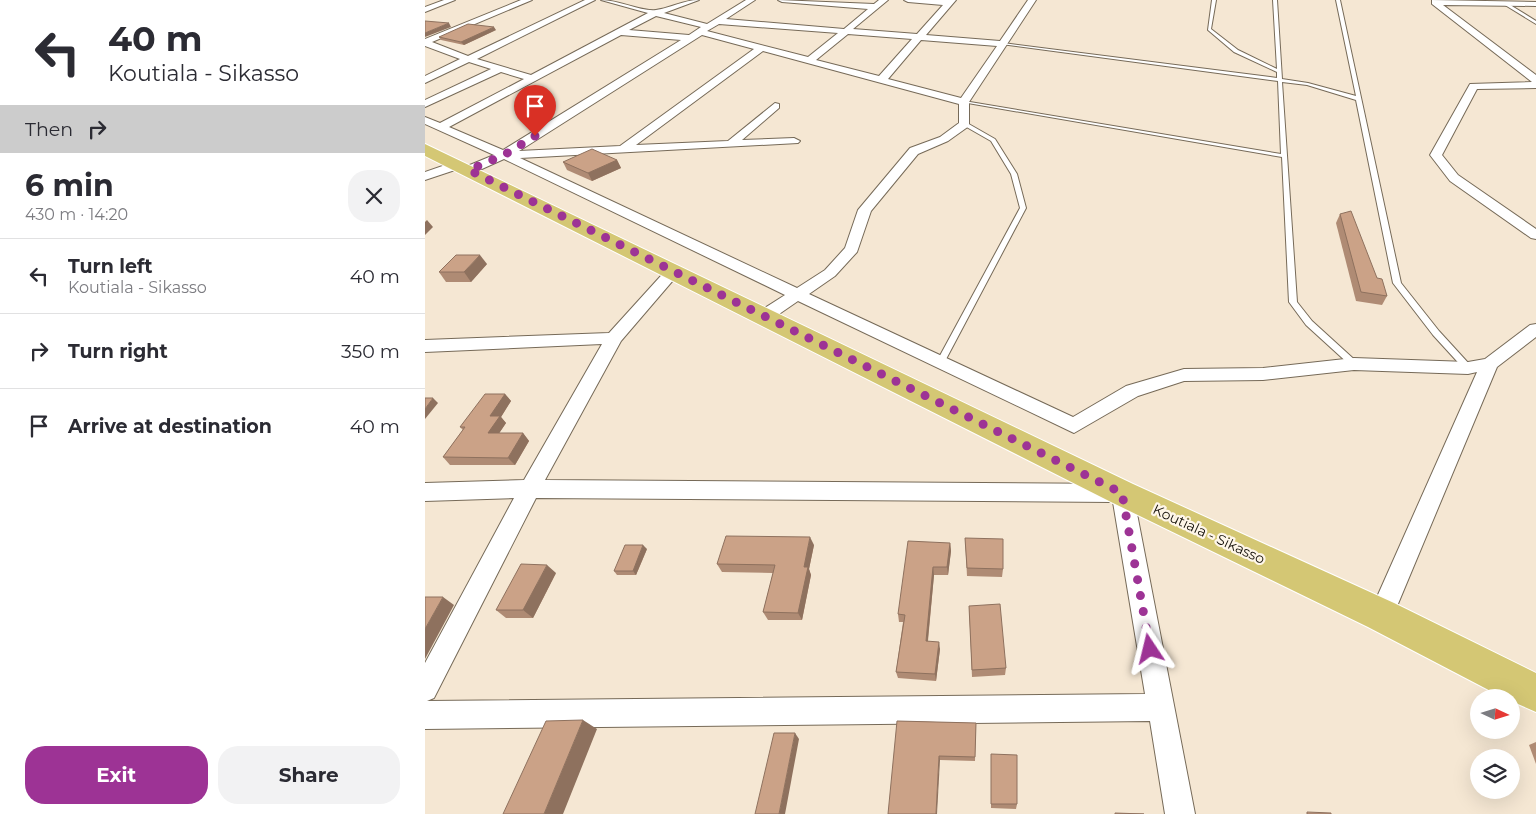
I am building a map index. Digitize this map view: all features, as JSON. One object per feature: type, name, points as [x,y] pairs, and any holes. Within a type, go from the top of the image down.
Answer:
[{"type":"main road","name":"Koutiala - Sikasso","points":[[433,138],[463,168],[1122,493],[1381,615],[1536,693]]},
{"type":"street","points":[[425,10],[451,0]]},
{"type":"street","points":[[425,42],[528,0]]},
{"type":"street","points":[[425,80],[591,0]]},
{"type":"street","points":[[605,0],[655,13],[701,33],[964,102]]},
{"type":"street","points":[[433,138],[533,78],[655,13],[695,0]]},
{"type":"street","points":[[426,177],[504,155],[751,0]]},
{"type":"street","points":[[782,0],[825,1],[876,6]]},
{"type":"street","points":[[809,61],[884,0]]},
{"type":"street","points":[[908,0],[950,2]]},
{"type":"street","points":[[763,317],[830,273],[852,249],[865,210],[914,151],[944,138],[965,124],[964,102],[1032,0]]},
{"type":"street","points":[[1436,1],[1536,4]]},
{"type":"street","points":[[1436,1],[1536,80]]},
{"type":"street","points":[[881,80],[950,2]]},
{"type":"street","points":[[719,21],[1003,44]]},
{"type":"street","points":[[619,32],[701,33]]},
{"type":"street","points":[[425,42],[468,59],[533,78]]},
{"type":"street","points":[[623,149],[761,48]]},
{"type":"street","points":[[425,104],[499,69]]},
{"type":"street","points":[[1536,85],[1474,86],[1437,155],[1453,178],[1536,235]]},
{"type":"street","points":[[731,144],[775,106]]},
{"type":"street","points":[[425,120],[433,138]]},
{"type":"street","points":[[433,138],[504,155],[1074,426],[1132,392],[1184,375],[1263,374],[1353,364],[1468,368],[1490,364],[1536,329]]},
{"type":"street","points":[[504,155],[794,141]]},
{"type":"street","points":[[425,689],[530,489],[614,338],[673,271]]},
{"type":"street","points":[[425,346],[614,338]]},
{"type":"street","points":[[1381,615],[1490,364]]},
{"type":"street","points":[[425,492],[530,489],[1122,493],[1180,814]]},
{"type":"street","points":[[425,715],[1161,707]]},
{"type":"lane","points":[[1213,0],[1209,29],[1236,50],[1280,72]]},
{"type":"lane","points":[[1275,0],[1293,302],[1309,323],[1353,364]]},
{"type":"lane","points":[[1338,0],[1397,283],[1436,333],[1468,368]]},
{"type":"lane","points":[[1506,4],[1536,23]]},
{"type":"lane","points":[[1003,44],[1308,84],[1359,99]]},
{"type":"lane","points":[[964,102],[1285,156]]},
{"type":"lane","points":[[940,363],[1023,208],[1014,174],[993,140],[965,124]]},
{"type":"building","points":[[425,21],[449,23],[425,33]]},
{"type":"building","points":[[468,24],[494,27],[461,42],[439,37]]},
{"type":"building","points":[[592,149],[617,160],[588,173],[563,162]]},
{"type":"building","points":[[1351,211],[1377,278],[1382,279],[1387,296],[1361,292],[1340,214]]},
{"type":"building","points":[[456,255],[480,255],[464,272],[439,272]]},
{"type":"building","points":[[485,394],[505,394],[490,416],[500,416],[488,433],[523,433],[508,458],[443,457],[465,427],[460,427]]},
{"type":"building","points":[[425,398],[433,398],[425,409]]},
{"type":"building","points":[[726,536],[810,537],[804,567],[808,567],[798,613],[763,612],[775,565],[717,564]]},
{"type":"building","points":[[965,538],[1003,539],[1003,569],[967,568]]},
{"type":"building","points":[[908,541],[950,543],[947,567],[933,567],[926,641],[939,642],[935,674],[896,672],[905,615],[898,614]]},
{"type":"building","points":[[625,545],[643,545],[633,571],[614,571]]},
{"type":"building","points":[[521,564],[547,565],[523,610],[496,610]]},
{"type":"building","points":[[425,597],[443,597],[425,629]]},
{"type":"building","points":[[1000,604],[1006,668],[972,670],[969,606]]},
{"type":"building","points":[[583,720],[544,814],[503,814],[546,721]]},
{"type":"building","points":[[897,721],[976,723],[975,757],[939,756],[936,814],[888,814]]},
{"type":"building","points":[[774,733],[795,733],[779,814],[755,814]]},
{"type":"building","points":[[991,754],[1017,755],[1017,804],[991,804]]},
{"type":"building","points":[[1307,812],[1331,813],[1331,814],[1307,814]]},
{"type":"route","points":[[535,136],[504,155],[469,170],[1122,493],[1150,649]]}]
